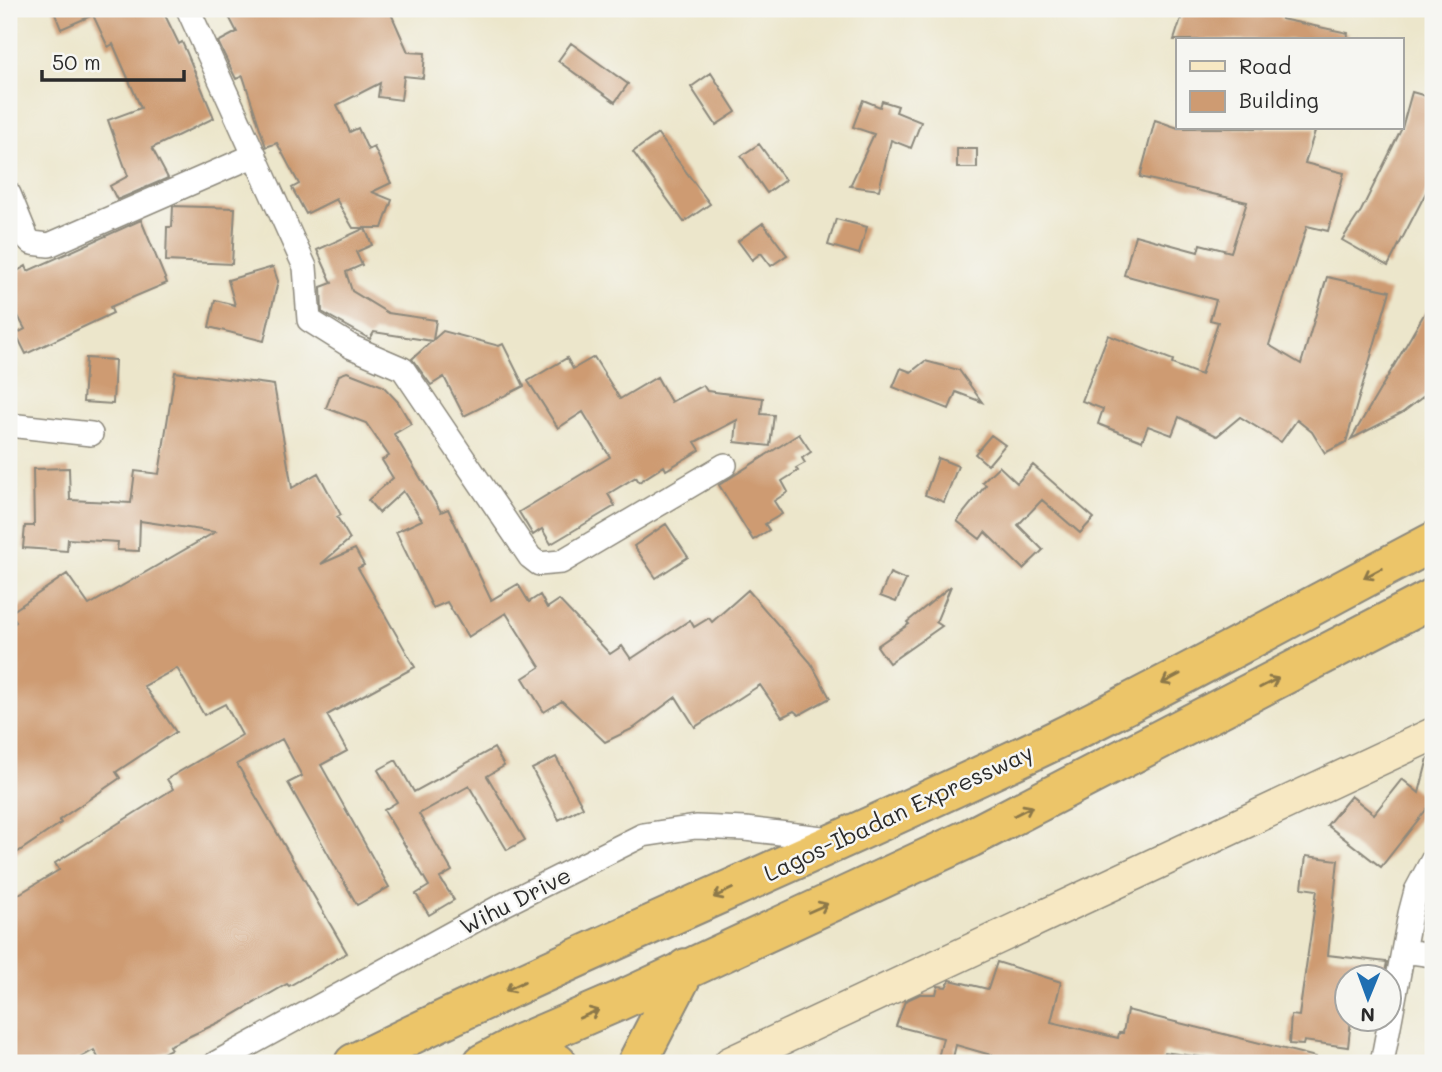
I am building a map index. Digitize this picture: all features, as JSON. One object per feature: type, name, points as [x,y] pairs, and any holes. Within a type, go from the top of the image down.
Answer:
[{"type":"highway","name":"Lagos-Ibadan Expressway","points":[[361,1060],[530,978],[1060,737],[1433,542]]},
{"type":"highway","points":[[483,1063],[519,1044],[619,1001],[970,838],[1433,598]]},
{"type":"highway","points":[[637,1063],[686,968]]},
{"type":"highway","points":[[519,1044],[557,1063]]},
{"type":"main road","points":[[730,1063],[767,1057],[1433,734]]},
{"type":"street","points":[[188,9],[305,267],[309,320],[352,347],[403,369],[530,557],[539,564],[561,562],[725,465]]},
{"type":"street","points":[[9,194],[27,238],[32,243],[49,244],[255,155]]},
{"type":"street","points":[[9,425],[90,433]]},
{"type":"street","name":"Wihu Drive","points":[[216,1063],[501,906],[643,835],[696,827],[745,829],[838,840]]},
{"type":"street","points":[[1382,1063],[1416,891],[1433,859]]},
{"type":"street","points":[[1404,951],[1433,955]]},
{"type":"building","points":[[53,9],[162,9],[179,44],[182,42],[214,118],[152,148],[168,178],[117,200],[110,186],[128,176],[108,120],[141,108],[113,44],[108,47],[93,15],[61,29]]},
{"type":"building","points":[[225,9],[389,9],[408,52],[425,53],[423,78],[404,76],[401,100],[378,97],[380,83],[337,105],[350,132],[358,128],[368,150],[374,147],[391,183],[372,192],[392,200],[382,228],[353,228],[336,199],[306,214],[292,188],[299,184],[277,143],[266,147],[243,76],[236,79],[218,42],[237,32]]},
{"type":"building","points":[[1184,9],[1256,9],[1282,16],[1281,19],[1348,33],[1347,38],[1174,40]]},
{"type":"building","points":[[571,43],[628,84],[615,102],[558,61]]},
{"type":"building","points":[[711,73],[736,112],[716,125],[691,87]]},
{"type":"building","points":[[1412,92],[1433,98],[1433,179],[1388,266],[1342,240],[1361,211],[1401,130],[1404,130]]},
{"type":"building","points":[[863,100],[880,107],[882,101],[898,106],[896,112],[921,122],[911,148],[891,140],[879,190],[850,186],[874,134],[853,127]]},
{"type":"building","points":[[1155,120],[1176,127],[1176,130],[1315,130],[1305,163],[1344,173],[1328,231],[1307,226],[1269,345],[1301,364],[1327,277],[1390,291],[1346,442],[1325,453],[1312,432],[1297,420],[1281,442],[1240,417],[1217,436],[1179,417],[1172,435],[1148,426],[1142,441],[1098,424],[1103,409],[1082,401],[1108,335],[1173,360],[1172,364],[1201,375],[1218,322],[1210,320],[1216,300],[1124,275],[1135,235],[1198,252],[1200,244],[1231,252],[1247,202],[1140,177]]},
{"type":"building","points":[[658,134],[710,204],[684,222],[633,152]]},
{"type":"building","points":[[759,144],[785,180],[767,193],[741,156]]},
{"type":"building","points":[[957,149],[977,149],[977,168],[957,168]]},
{"type":"building","points":[[173,206],[235,208],[232,264],[166,261],[167,227],[172,227]]},
{"type":"building","points":[[836,219],[867,227],[859,254],[828,245]]},
{"type":"building","points":[[141,220],[167,283],[110,307],[113,313],[26,354],[16,334],[25,329],[9,299],[9,276],[26,266],[28,271]]},
{"type":"building","points":[[763,223],[787,255],[771,266],[761,253],[752,260],[738,241]]},
{"type":"building","points":[[365,228],[372,245],[356,252],[362,265],[346,272],[352,291],[388,313],[436,320],[433,340],[443,331],[499,346],[503,344],[524,386],[464,416],[444,377],[431,385],[412,359],[432,341],[374,332],[370,339],[322,312],[321,287],[332,283],[317,250]]},
{"type":"building","points":[[273,267],[278,281],[264,341],[209,327],[215,300],[235,305],[228,280]]},
{"type":"building","points":[[1433,299],[1433,389],[1402,413],[1351,439]]},
{"type":"building","points":[[594,357],[620,399],[657,377],[671,402],[703,385],[707,391],[763,398],[761,414],[774,415],[770,446],[735,442],[737,420],[695,442],[700,450],[666,470],[664,466],[639,482],[636,477],[608,494],[615,506],[551,544],[542,529],[533,535],[519,512],[610,457],[583,412],[558,428],[528,381],[567,358],[573,369]]},
{"type":"building","points":[[86,358],[115,360],[113,404],[83,402]]},
{"type":"building","points":[[925,361],[959,370],[982,402],[956,392],[949,409],[893,387],[901,368],[911,372]]},
{"type":"building","points":[[175,372],[274,385],[292,488],[318,473],[341,515],[337,517],[350,539],[321,564],[355,549],[364,565],[358,568],[415,667],[327,715],[347,751],[321,765],[389,887],[357,905],[288,783],[302,776],[282,739],[237,764],[347,953],[228,1018],[169,1046],[171,1049],[144,1063],[101,1063],[94,1050],[71,1063],[9,1063],[9,900],[59,870],[55,863],[173,789],[167,779],[242,735],[225,704],[204,715],[177,668],[144,686],[176,732],[116,772],[120,778],[9,858],[9,627],[16,622],[10,613],[67,574],[89,605],[215,532],[140,521],[139,551],[117,550],[118,542],[68,539],[67,551],[23,548],[25,526],[34,526],[33,469],[69,468],[70,500],[131,503],[135,471],[159,474]]},
{"type":"building","points":[[347,372],[383,386],[398,402],[411,424],[394,434],[441,512],[448,509],[491,600],[518,584],[529,602],[540,595],[547,608],[559,600],[610,654],[622,646],[631,659],[690,620],[694,627],[709,618],[712,622],[748,590],[811,663],[830,698],[799,715],[794,711],[782,717],[760,685],[695,727],[676,697],[634,728],[605,742],[562,701],[544,712],[523,678],[540,667],[506,613],[468,637],[447,602],[433,608],[396,532],[422,520],[403,491],[379,513],[368,500],[393,478],[382,460],[389,456],[366,423],[326,408],[339,375]]},
{"type":"building","points":[[799,434],[811,452],[802,458],[805,463],[796,468],[798,471],[782,481],[788,492],[774,501],[782,514],[765,524],[769,530],[753,540],[719,485]]},
{"type":"building","points":[[991,435],[1005,445],[988,465],[975,454]]},
{"type":"building","points":[[938,458],[958,466],[944,502],[925,495]]},
{"type":"building","points":[[1033,465],[1094,518],[1080,533],[1042,500],[1018,525],[1043,550],[1023,569],[985,532],[980,539],[957,521],[986,485],[982,482],[999,466],[1017,483]]},
{"type":"building","points":[[666,524],[688,557],[656,578],[634,546]]},
{"type":"building","points":[[890,573],[906,580],[896,602],[880,596]]},
{"type":"building","points":[[951,586],[936,622],[942,626],[889,663],[877,646],[909,624],[907,622]]},
{"type":"building","points":[[494,748],[504,766],[487,776],[525,840],[507,850],[469,786],[419,814],[452,871],[440,878],[454,900],[429,915],[416,894],[429,886],[384,810],[397,802],[378,770],[396,760],[414,792]]},
{"type":"building","points":[[556,757],[583,807],[559,820],[532,769]]},
{"type":"building","points":[[1428,758],[1433,759],[1433,801],[1381,867],[1327,825],[1351,796],[1374,814],[1402,779],[1419,793]]},
{"type":"building","points":[[1306,856],[1338,860],[1328,955],[1387,962],[1334,964],[1334,1034],[1349,1034],[1348,1047],[1304,1041],[1303,1045],[1289,1044],[1291,1015],[1299,1016],[1317,890],[1302,888]]},
{"type":"building","points":[[997,962],[1061,982],[1051,1022],[1118,1038],[1119,1033],[1123,1033],[1127,1010],[1316,1057],[1316,1063],[1223,1063],[1224,1060],[1164,1052],[1161,1063],[1019,1063],[956,1045],[952,1062],[938,1058],[943,1038],[896,1026],[905,1001],[920,994],[936,994],[938,986],[946,987],[950,980],[988,989]]}]
